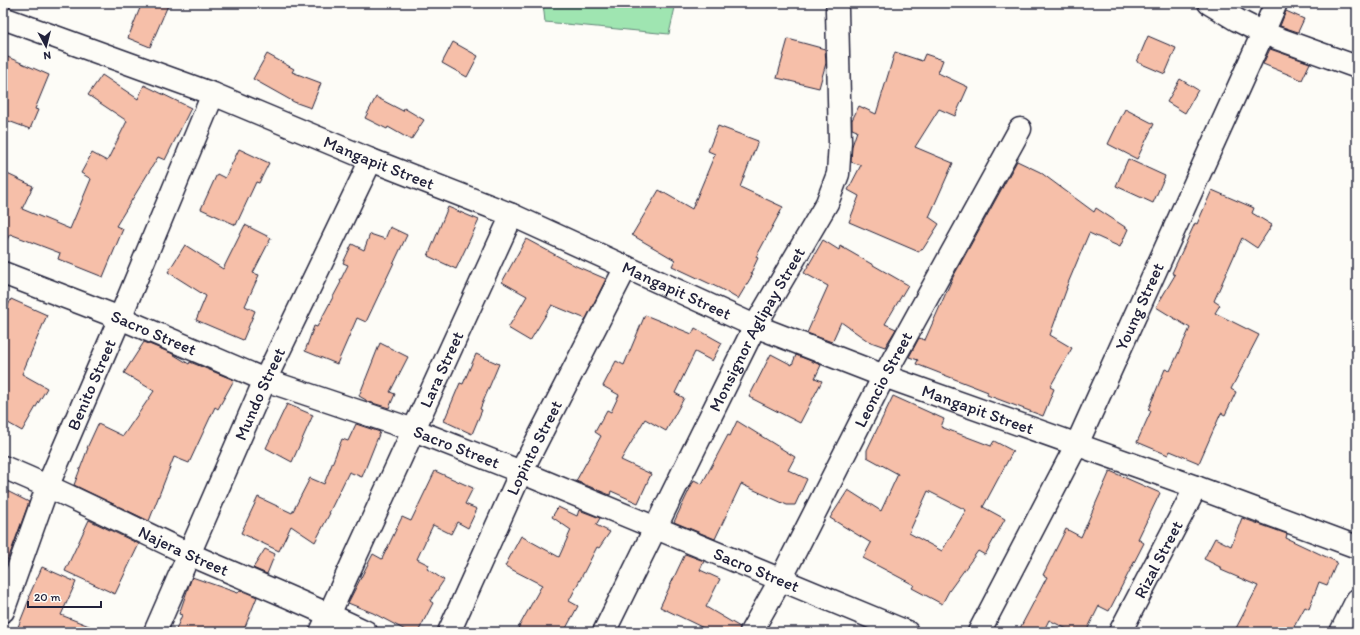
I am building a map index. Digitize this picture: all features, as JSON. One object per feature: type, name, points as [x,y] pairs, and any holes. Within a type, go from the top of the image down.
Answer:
[{"type":"street","points":[[1209,3],[1237,20],[1263,33],[1357,67]]},
{"type":"street","name":"Young Street","points":[[979,632],[1077,444],[1276,3]]},
{"type":"street","name":"Monsignor Aglipay Street","points":[[604,632],[755,326],[827,203],[838,174],[840,112],[837,10]]},
{"type":"street","name":"Mangapit Street","points":[[3,18],[213,94],[371,160],[512,215],[755,326],[884,376],[1196,487],[1357,547]]},
{"type":"street","name":"Benito Street","points":[[3,611],[48,485],[120,318],[213,94]]},
{"type":"street","name":"Leoncio Street","points":[[751,632],[781,579],[884,376],[1020,129]]},
{"type":"street","name":"Mundo Street","points":[[155,632],[265,380],[371,160]]},
{"type":"street","name":"Lara Street","points":[[325,623],[512,215]]},
{"type":"street","name":"Lopinto Street","points":[[448,632],[521,472],[626,267]]},
{"type":"street","name":"Sacro Street","points":[[3,273],[120,318],[265,380],[414,430],[521,472],[907,632]]},
{"type":"street","name":"Najera Street","points":[[3,467],[48,485],[189,553],[325,623],[366,632]]},
{"type":"street","name":"Rizal Street","points":[[1120,632],[1196,487]]},
{"type":"street","points":[[1341,632],[1357,600]]},
{"type":"green space","points":[[543,3],[676,3],[669,34],[545,22]]},
{"type":"building","points":[[142,3],[169,3],[150,47],[128,38]]},
{"type":"building","points":[[1286,11],[1304,19],[1298,32],[1280,26]]},
{"type":"building","points":[[1148,36],[1176,48],[1165,74],[1137,62]]},
{"type":"building","points":[[788,39],[825,49],[826,63],[819,88],[777,78]]},
{"type":"building","points":[[453,42],[478,56],[467,77],[442,63]]},
{"type":"building","points":[[1270,49],[1310,63],[1302,80],[1263,64]]},
{"type":"building","points":[[895,52],[922,61],[925,54],[943,60],[938,73],[968,87],[955,116],[939,109],[915,147],[953,163],[929,217],[939,224],[923,249],[922,248],[919,252],[849,222],[859,196],[848,190],[861,165],[851,162],[852,146],[857,131],[852,129],[852,120],[859,106],[876,114]]},
{"type":"building","points":[[267,54],[294,69],[292,72],[321,83],[311,108],[294,102],[253,79]]},
{"type":"building","points":[[3,55],[49,75],[35,109],[38,110],[30,129],[3,119]]},
{"type":"building","points":[[102,75],[138,99],[144,85],[191,108],[165,160],[158,157],[116,226],[123,229],[103,277],[58,259],[60,253],[10,234],[3,247],[3,172],[33,186],[22,209],[70,229],[91,179],[81,173],[92,153],[107,161],[127,121],[88,95]]},
{"type":"building","points":[[1180,79],[1198,90],[1185,113],[1167,102]]},
{"type":"building","points":[[376,97],[403,111],[404,108],[424,120],[411,140],[388,127],[387,129],[365,118]]},
{"type":"building","points":[[1125,109],[1154,124],[1137,159],[1108,144]]},
{"type":"building","points":[[718,126],[758,141],[740,187],[783,207],[756,257],[758,258],[751,273],[753,274],[738,299],[721,289],[672,266],[675,260],[632,235],[659,190],[692,209],[715,154],[708,151]]},
{"type":"building","points":[[239,149],[269,163],[259,183],[256,182],[236,225],[201,209],[217,174],[225,178]]},
{"type":"building","points":[[1128,159],[1165,176],[1153,203],[1116,186]]},
{"type":"building","points":[[1017,161],[1040,172],[1094,212],[1096,208],[1128,229],[1120,247],[1089,233],[1066,288],[1050,335],[1072,348],[1050,387],[1054,389],[1043,416],[987,395],[988,392],[916,364],[918,360],[909,357],[919,338],[925,340],[953,277]]},
{"type":"building","points":[[1212,190],[1254,208],[1252,213],[1272,225],[1257,248],[1242,238],[1214,301],[1220,305],[1215,313],[1259,335],[1231,389],[1236,392],[1225,415],[1221,413],[1199,463],[1170,451],[1168,455],[1137,442],[1151,411],[1148,410],[1165,369],[1170,371],[1190,328],[1156,307],[1175,275],[1172,273],[1195,223],[1197,224]]},
{"type":"building","points":[[448,207],[479,220],[456,269],[428,256]]},
{"type":"building","points":[[245,225],[271,238],[253,273],[259,275],[245,306],[255,311],[243,340],[196,320],[206,296],[168,272],[185,245],[223,269]]},
{"type":"building","points":[[390,227],[407,235],[366,322],[357,318],[337,364],[305,351],[314,326],[317,327],[341,282],[340,281],[348,265],[343,263],[352,244],[364,250],[370,234],[385,239]]},
{"type":"building","points":[[526,239],[576,266],[606,279],[586,319],[552,305],[530,341],[508,328],[527,296],[502,282]]},
{"type":"building","points":[[823,240],[839,250],[840,246],[908,285],[885,324],[896,329],[885,347],[868,341],[841,322],[832,342],[807,333],[828,286],[804,273]]},
{"type":"building","points":[[11,299],[47,315],[22,374],[47,388],[22,431],[3,420],[3,318]]},
{"type":"building","points":[[645,315],[692,334],[695,328],[722,343],[712,361],[695,352],[675,393],[684,398],[666,431],[645,419],[621,460],[651,474],[638,503],[611,491],[610,495],[576,481],[601,436],[595,432],[607,410],[611,412],[619,395],[603,386],[616,361],[624,365]]},
{"type":"building","points":[[144,342],[171,353],[189,364],[190,362],[234,380],[218,409],[215,407],[189,463],[174,457],[149,521],[74,485],[87,448],[98,424],[123,436],[154,391],[124,373]]},
{"type":"building","points":[[380,343],[408,357],[390,392],[395,394],[389,408],[366,401],[359,396]]},
{"type":"building","points":[[476,354],[499,364],[480,409],[482,410],[472,434],[444,421],[460,383],[463,384]]},
{"type":"building","points":[[771,354],[792,365],[796,355],[821,365],[815,378],[822,381],[800,423],[749,397]]},
{"type":"building","points":[[893,396],[944,419],[941,427],[991,446],[994,441],[1013,451],[983,507],[1005,519],[985,555],[978,551],[949,591],[942,604],[912,588],[914,585],[863,558],[871,543],[830,518],[848,490],[881,511],[898,474],[867,457],[867,450]],"holes":[[[928,491],[966,510],[942,551],[909,533]]]},
{"type":"building","points":[[287,404],[313,415],[292,462],[266,448]]},
{"type":"building","points":[[737,421],[795,457],[788,470],[807,479],[795,505],[787,505],[741,484],[715,539],[674,522],[694,480],[702,484]]},
{"type":"building","points":[[356,424],[380,432],[362,477],[349,472],[315,542],[291,526],[279,551],[241,533],[258,497],[292,513],[310,478],[324,484],[342,439],[348,441]]},
{"type":"building","points":[[435,471],[473,488],[465,504],[477,509],[468,528],[457,522],[451,534],[433,525],[417,559],[429,565],[427,569],[444,580],[430,601],[433,603],[418,632],[409,632],[373,613],[348,603],[373,554],[382,559],[402,517],[411,521]]},
{"type":"building","points":[[1110,471],[1160,493],[1138,539],[1144,543],[1109,611],[1099,606],[1086,632],[1073,632],[1049,620],[1043,632],[1018,632],[1047,577],[1043,575],[1066,529],[1081,537]]},
{"type":"building","points":[[3,489],[29,502],[10,554],[3,568]]},
{"type":"building","points":[[558,507],[577,516],[579,510],[600,518],[596,525],[610,532],[599,548],[597,547],[569,601],[578,606],[564,632],[516,632],[542,585],[505,566],[521,536],[559,557],[571,530],[552,517]]},
{"type":"building","points":[[1242,518],[1287,534],[1286,538],[1337,562],[1327,585],[1319,582],[1309,609],[1305,607],[1291,632],[1234,632],[1258,586],[1221,570],[1222,568],[1204,559],[1215,538],[1231,546]]},
{"type":"building","points":[[89,520],[139,544],[115,594],[65,571]]},
{"type":"building","points":[[265,549],[275,554],[267,574],[253,568]]},
{"type":"building","points":[[685,554],[704,561],[700,570],[720,579],[706,607],[740,627],[739,632],[712,632],[660,607]]},
{"type":"building","points":[[42,567],[76,582],[61,615],[102,632],[16,632],[30,597],[29,596]]},
{"type":"building","points":[[192,577],[238,593],[240,590],[257,597],[243,632],[175,632],[182,615],[179,614]]}]
